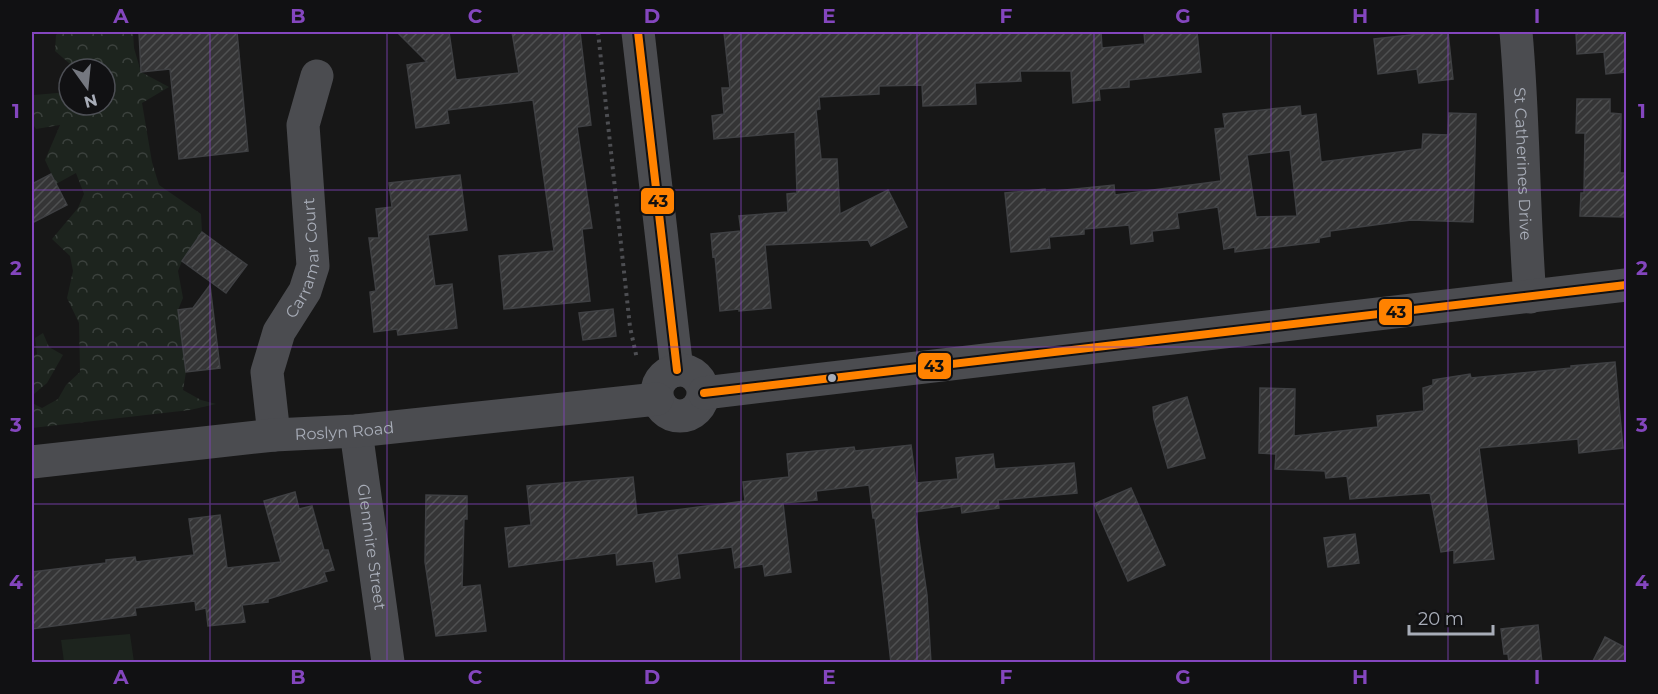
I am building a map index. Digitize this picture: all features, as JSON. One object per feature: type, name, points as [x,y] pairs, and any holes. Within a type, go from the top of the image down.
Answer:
[{"type":"street","points":[[638,32],[677,370]]},
{"type":"street","name":"St Catherines Drive","points":[[1516,32],[1521,89],[1526,255],[1530,297]]},
{"type":"street","name":"Carramar Court","points":[[274,435],[267,372],[279,332],[305,291],[313,266],[303,125],[317,76]]},
{"type":"street","points":[[704,393],[1626,285]]},
{"type":"street","points":[[677,370],[684,370],[699,378],[703,384],[704,393],[699,407],[687,416],[672,415],[660,406],[657,399],[661,380],[670,372],[677,370]]},
{"type":"street","name":"Roslyn Road","points":[[32,462],[274,435],[356,431],[657,399]]},
{"type":"street","name":"Glenmire Street","points":[[356,431],[388,663]]},
{"type":"path","points":[[598,32],[630,327],[637,359]]},
{"type":"green space","points":[[59,32],[133,32],[134,48],[141,72],[169,87],[142,103],[152,162],[159,185],[201,214],[202,232],[182,261],[178,271],[183,298],[178,310],[186,372],[183,390],[201,400],[216,404],[190,410],[32,428],[32,356],[37,354],[35,338],[43,333],[49,347],[63,355],[47,383],[34,394],[34,404],[42,408],[58,399],[66,385],[80,372],[79,323],[67,298],[73,271],[70,256],[52,239],[78,208],[84,194],[76,173],[56,184],[45,160],[60,125],[36,129],[32,123],[32,97],[57,93],[57,117],[117,117],[117,57],[62,57],[55,51],[56,35]]},
{"type":"green space","points":[[130,634],[134,662],[64,662],[61,640]]},
{"type":"building","points":[[139,32],[237,32],[248,151],[179,159],[170,69],[141,72]]},
{"type":"building","points":[[397,32],[449,32],[456,80],[519,73],[512,32],[580,32],[591,125],[577,127],[592,228],[582,229],[590,301],[504,309],[499,256],[554,251],[533,100],[447,110],[449,123],[416,128],[407,65],[427,62]]},
{"type":"building","points":[[724,32],[1101,32],[1102,48],[1145,44],[1144,32],[1197,32],[1201,72],[1129,80],[1129,87],[1099,89],[1100,100],[1073,103],[1071,71],[1020,71],[1021,81],[975,83],[976,104],[923,106],[922,85],[879,86],[879,94],[819,97],[820,109],[816,110],[821,159],[837,159],[840,214],[888,190],[907,227],[871,246],[868,240],[765,245],[771,308],[720,311],[711,234],[741,231],[739,216],[788,212],[787,194],[797,193],[795,132],[714,139],[712,116],[724,114],[722,88],[730,88]]},
{"type":"building","points":[[1448,32],[1453,79],[1419,83],[1417,69],[1378,74],[1374,39]]},
{"type":"building","points":[[1576,32],[1626,32],[1626,72],[1606,74],[1604,52],[1577,54]]},
{"type":"building","points":[[1577,99],[1610,99],[1610,113],[1621,114],[1620,173],[1626,173],[1625,217],[1580,216],[1581,193],[1584,193],[1585,133],[1576,133]]},
{"type":"building","points":[[1300,106],[1301,116],[1316,114],[1321,162],[1422,149],[1423,134],[1448,135],[1449,113],[1476,114],[1473,222],[1411,220],[1330,231],[1330,236],[1319,238],[1319,242],[1235,252],[1235,247],[1224,249],[1218,207],[1177,213],[1179,228],[1152,231],[1153,241],[1131,244],[1129,225],[1084,229],[1084,234],[1049,237],[1050,248],[1011,252],[1005,193],[1045,189],[1045,192],[1114,185],[1115,195],[1221,181],[1215,129],[1225,128],[1223,114]],"holes":[[[1290,150],[1297,216],[1256,217],[1247,155]]]},
{"type":"building","points":[[51,174],[67,205],[32,223],[32,184]]},
{"type":"building","points":[[460,175],[467,230],[428,235],[435,286],[452,284],[457,328],[398,335],[397,329],[374,332],[370,292],[376,291],[369,238],[379,238],[376,209],[392,207],[389,183]]},
{"type":"building","points":[[202,232],[247,265],[226,293],[182,261]]},
{"type":"building","points":[[210,285],[220,368],[186,372],[178,310],[193,308]]},
{"type":"building","points":[[613,309],[616,336],[583,340],[579,313]]},
{"type":"building","points":[[1615,362],[1623,448],[1579,453],[1578,439],[1479,448],[1494,559],[1454,563],[1454,550],[1441,552],[1430,493],[1350,499],[1347,476],[1326,478],[1325,471],[1275,469],[1276,454],[1259,453],[1260,388],[1295,389],[1294,436],[1378,427],[1377,416],[1424,411],[1423,388],[1433,385],[1433,380],[1470,374],[1471,378]]},
{"type":"building","points":[[1187,397],[1205,458],[1168,468],[1154,419],[1153,407]]},
{"type":"building","points":[[911,445],[916,483],[958,479],[956,458],[993,454],[995,469],[1074,463],[1077,493],[998,500],[999,508],[962,513],[961,506],[915,512],[927,595],[931,663],[891,663],[875,518],[873,518],[869,485],[816,491],[817,500],[783,503],[791,572],[765,576],[763,564],[735,568],[732,547],[677,554],[680,578],[656,582],[653,561],[617,565],[616,553],[509,567],[505,528],[531,525],[527,486],[633,477],[637,515],[745,501],[743,482],[789,477],[787,454],[854,447],[855,451]]},
{"type":"building","points":[[1131,488],[1165,565],[1128,581],[1094,504]]},
{"type":"building","points":[[295,492],[299,509],[312,506],[324,550],[328,550],[334,570],[324,572],[327,581],[268,599],[268,602],[242,605],[245,622],[208,626],[206,608],[196,610],[195,601],[135,608],[136,615],[32,629],[32,572],[106,563],[106,560],[135,557],[136,562],[194,555],[189,519],[220,515],[227,568],[281,562],[264,501]]},
{"type":"building","points":[[426,495],[467,496],[462,587],[480,585],[486,631],[436,636],[425,562]]},
{"type":"building","points":[[1355,534],[1359,563],[1328,567],[1324,538]]},
{"type":"building","points":[[1538,625],[1542,663],[1509,663],[1508,654],[1504,654],[1501,629]]},
{"type":"building","points":[[1605,637],[1626,648],[1626,663],[1592,663]]},
{"type":"transit line","name":"43","points":[[638,32],[677,370]]},
{"type":"transit line","name":"43","points":[[704,393],[1626,285]]}]
